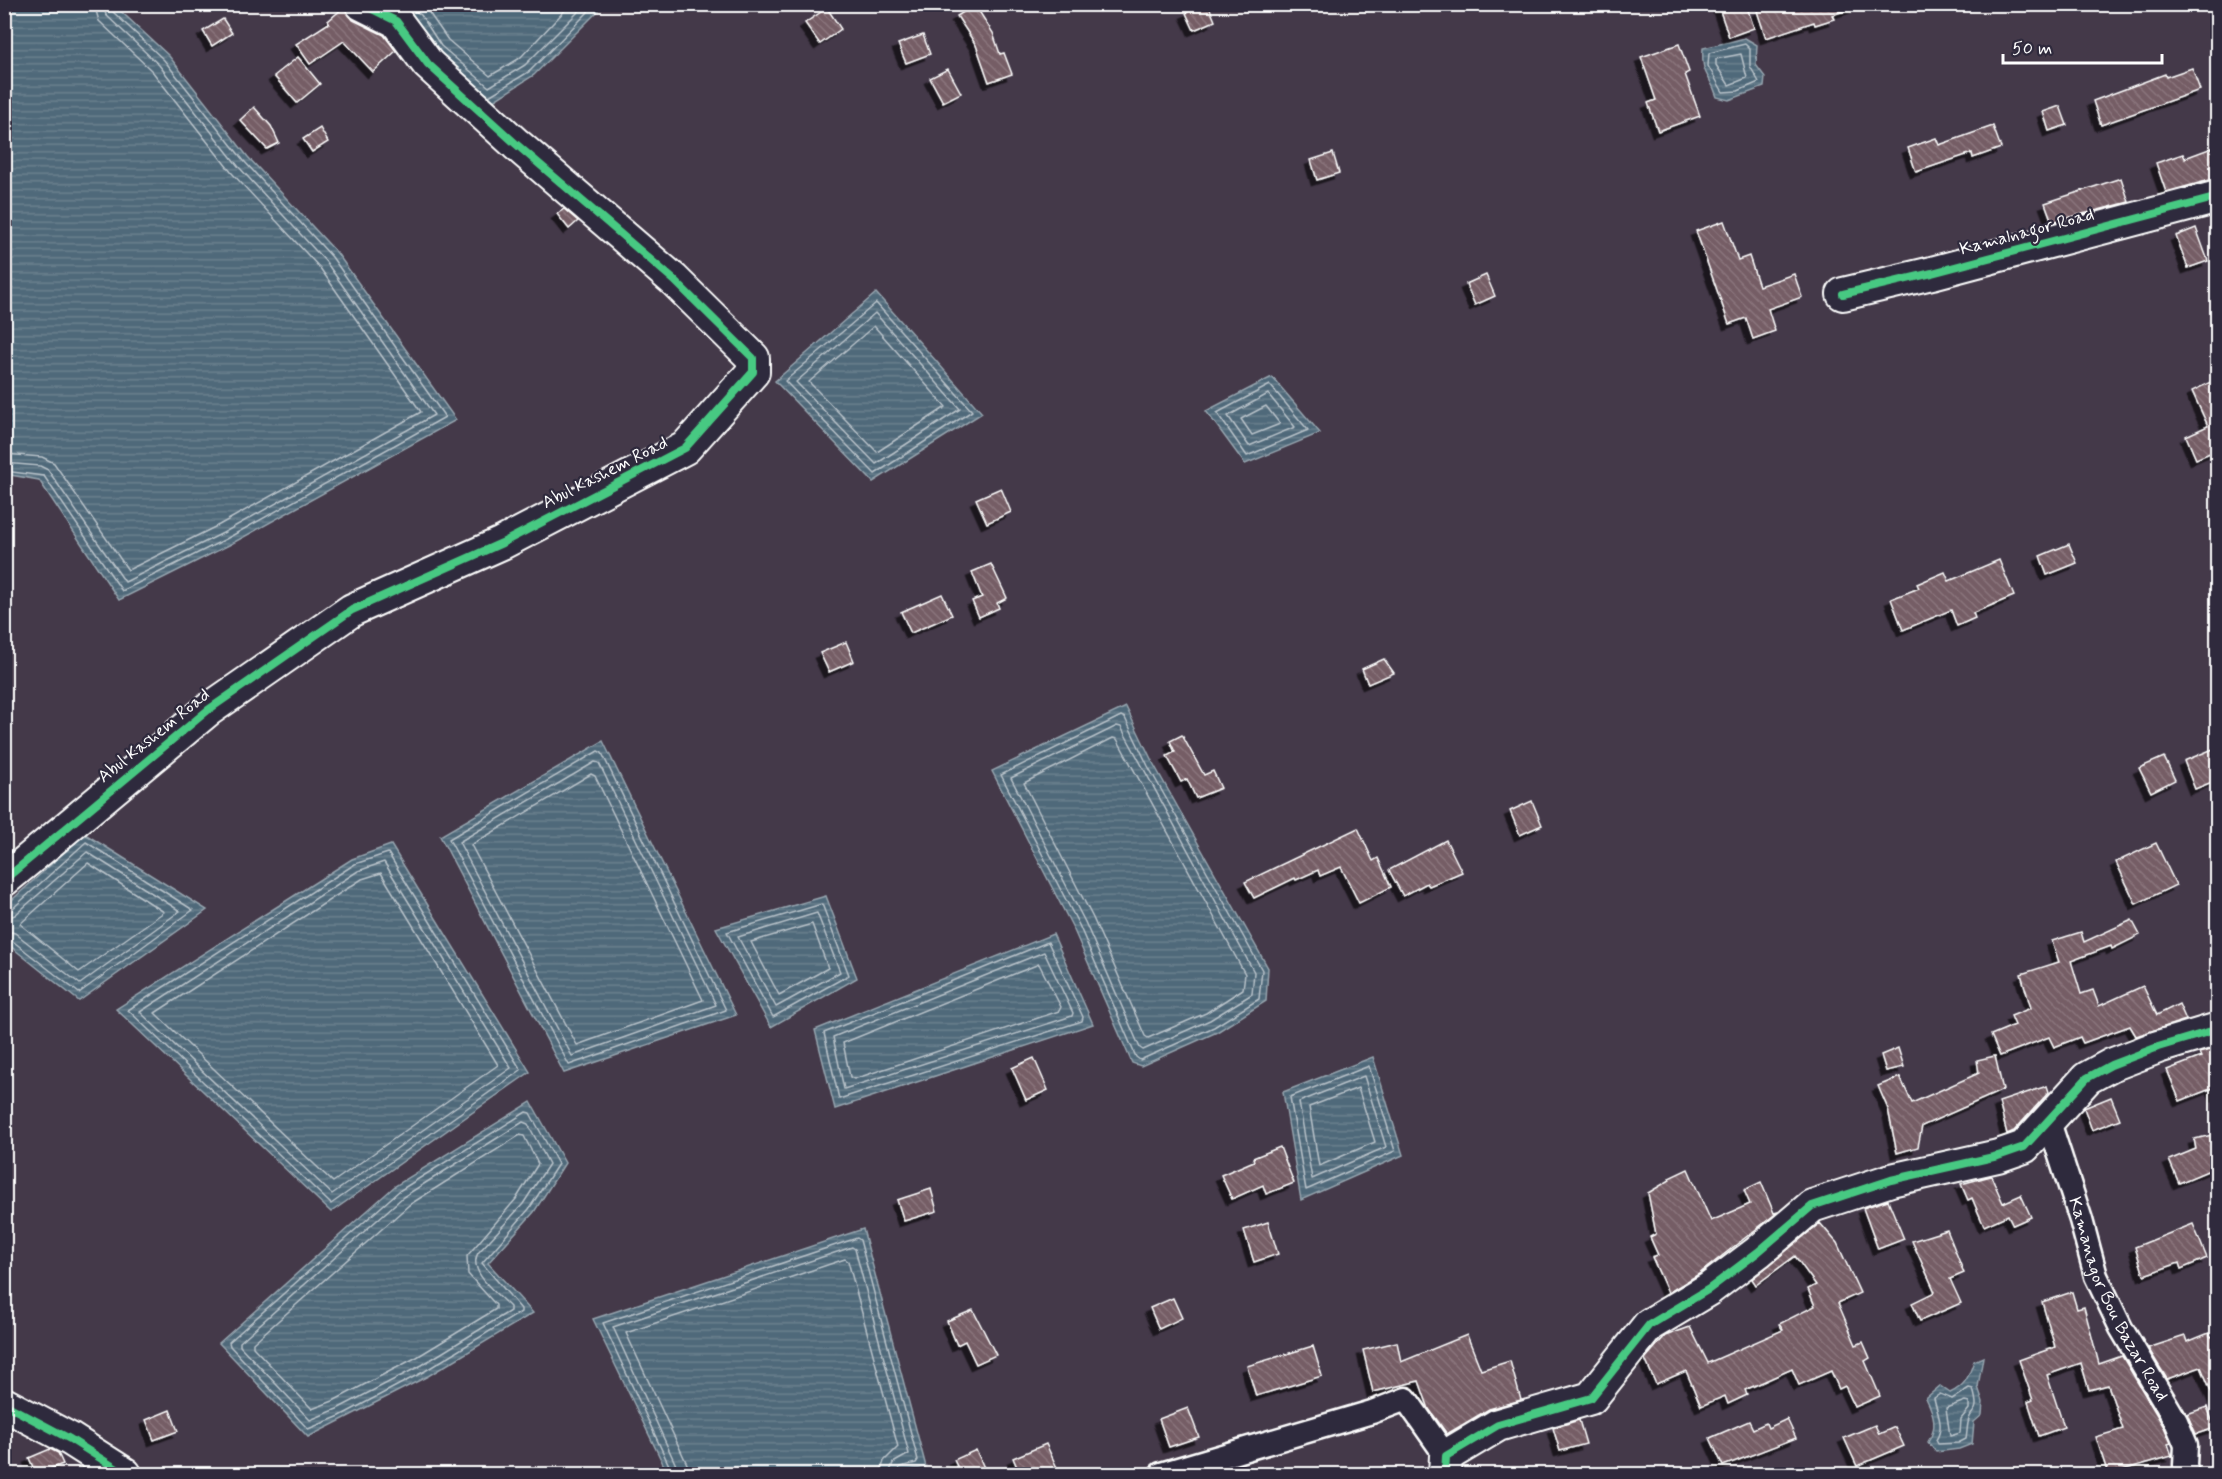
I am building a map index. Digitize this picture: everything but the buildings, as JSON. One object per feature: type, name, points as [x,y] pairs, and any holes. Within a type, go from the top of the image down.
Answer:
[{"type":"street","name":"Abul Kashem Road","points":[[4,880],[208,710],[352,610],[502,543],[685,448],[753,372],[753,358],[674,280],[516,144],[428,64],[396,21],[362,4]]},
{"type":"street","name":"Kamalnagor Road","points":[[1843,294],[1932,273],[2217,197]]},
{"type":"street","points":[[1161,1474],[1372,1412],[1406,1399],[1446,1465],[1498,1425],[1591,1398],[1649,1325],[1717,1283],[1812,1206],[1891,1180],[1998,1156],[2024,1147],[2087,1078],[2111,1065],[2217,1029]]},
{"type":"street","name":"Kamanagor Bou Bazar Road","points":[[2048,1119],[2096,1276],[2121,1328],[2176,1421],[2186,1445],[2187,1474]]},
{"type":"street","points":[[4,1404],[70,1439],[125,1474]]},
{"type":"water","points":[[5,4],[114,5],[169,56],[248,157],[337,253],[456,420],[229,545],[119,600],[39,480],[5,474]]},
{"type":"water","points":[[592,4],[598,11],[534,75],[487,105],[381,5]]},
{"type":"water","points":[[1745,38],[1757,45],[1756,65],[1765,77],[1764,87],[1729,100],[1717,97],[1703,65],[1703,48]]},
{"type":"water","points":[[876,293],[982,413],[873,482],[775,381]]},
{"type":"water","points":[[1272,377],[1320,433],[1245,464],[1206,411]]},
{"type":"water","points":[[1126,707],[1153,763],[1268,968],[1266,1001],[1217,1032],[1141,1066],[1132,1063],[1073,928],[992,771]]},
{"type":"water","points":[[603,741],[736,1015],[564,1073],[440,836]]},
{"type":"water","points":[[85,834],[207,910],[79,1001],[5,942],[4,907]]},
{"type":"water","points":[[391,845],[530,1072],[331,1212],[116,1009],[352,859]]},
{"type":"water","points":[[826,896],[857,978],[771,1027],[716,928]]},
{"type":"water","points":[[1053,934],[1093,1024],[835,1109],[815,1030]]},
{"type":"water","points":[[1373,1057],[1403,1155],[1301,1200],[1283,1092]]},
{"type":"water","points":[[531,1102],[565,1163],[534,1212],[488,1263],[533,1313],[428,1376],[308,1437],[219,1343],[395,1186]]},
{"type":"water","points":[[863,1229],[926,1467],[889,1474],[668,1474],[593,1319]]},
{"type":"water","points":[[1983,1357],[1978,1387],[1983,1402],[1982,1415],[1974,1422],[1972,1444],[1959,1449],[1936,1452],[1928,1442],[1933,1431],[1934,1420],[1926,1398],[1940,1386],[1950,1393],[1960,1387],[1968,1376],[1974,1361]]},
{"type":"cycle path","points":[[4,880],[208,710],[352,610],[502,543],[685,448],[753,372],[753,358],[674,280],[516,144],[428,64],[396,21],[362,4]]},
{"type":"cycle path","points":[[1843,294],[1932,273],[2218,197]]},
{"type":"cycle path","points":[[1445,1474],[1446,1456],[1498,1425],[1591,1398],[1649,1325],[1709,1289],[1758,1252],[1812,1206],[1891,1180],[1998,1156],[2024,1147],[2087,1078],[2111,1065],[2158,1047],[2218,1029]]},
{"type":"cycle path","points":[[4,1404],[70,1439],[125,1474]]}]
